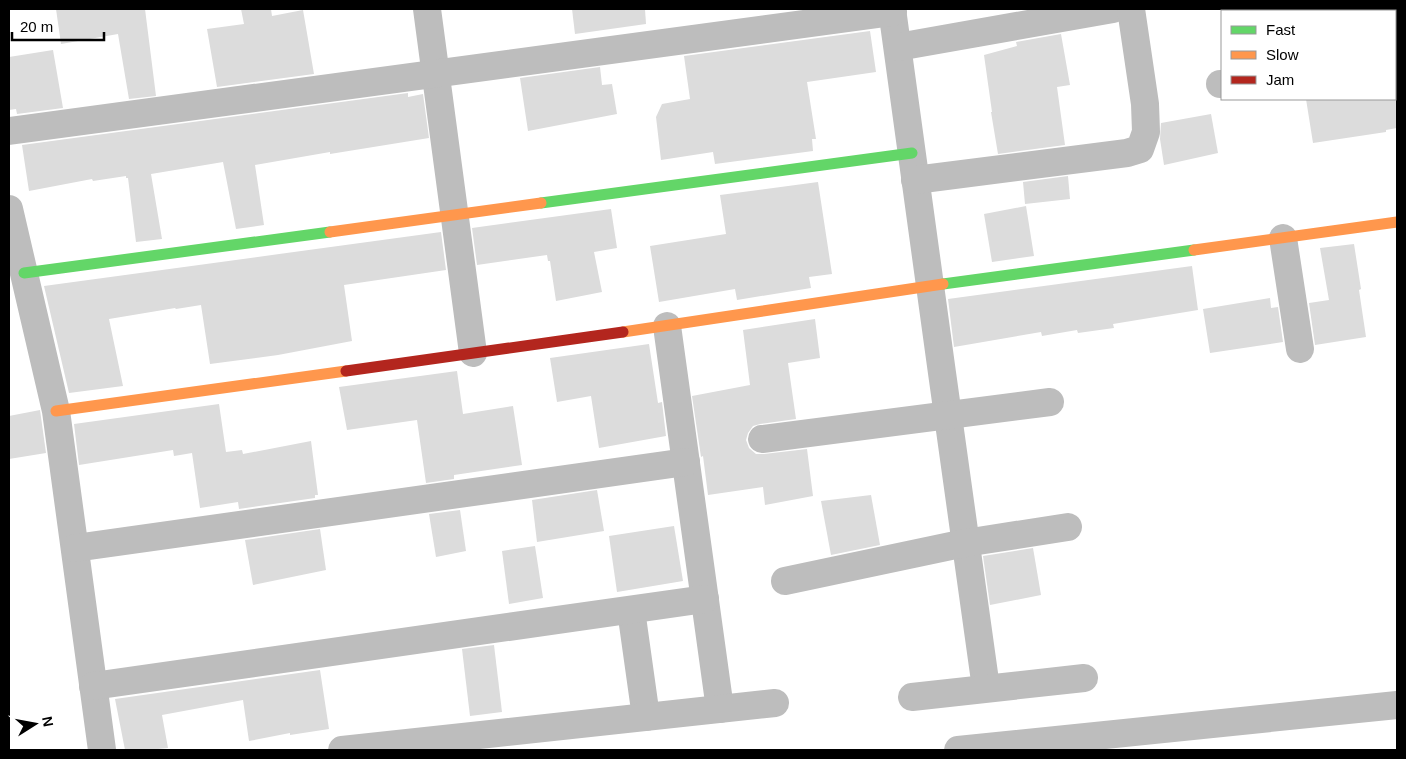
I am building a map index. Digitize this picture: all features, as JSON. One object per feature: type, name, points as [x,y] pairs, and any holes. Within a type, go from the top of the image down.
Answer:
[{"type":"street","points":[[427,9],[473,353]]},
{"type":"street","points":[[898,47],[1113,9]]},
{"type":"street","points":[[915,180],[1127,153],[1140,149],[1146,132],[1145,104],[1131,9]]},
{"type":"street","points":[[9,131],[892,10],[986,688]]},
{"type":"street","points":[[24,273],[912,153]]},
{"type":"street","points":[[9,209],[56,411],[102,750]]},
{"type":"street","points":[[56,411],[667,326],[931,286],[1397,222]]},
{"type":"street","points":[[1283,238],[1300,349]]},
{"type":"street","points":[[667,326],[720,709]]},
{"type":"street","points":[[762,439],[1050,402]]},
{"type":"street","points":[[75,548],[686,462]]},
{"type":"street","points":[[785,581],[966,543],[1068,527]]},
{"type":"street","points":[[93,686],[705,599]]},
{"type":"street","points":[[631,610],[646,717]]},
{"type":"street","points":[[912,697],[1084,678]]},
{"type":"street","points":[[342,750],[775,703]]},
{"type":"street","points":[[958,750],[1397,705]]},
{"type":"building","points":[[56,9],[145,9],[156,96],[129,99],[118,34],[61,44]]},
{"type":"building","points":[[241,9],[271,9],[272,16],[303,10],[314,74],[217,87],[207,29],[244,24]]},
{"type":"building","points":[[572,9],[645,9],[646,24],[575,34]]},
{"type":"building","points":[[870,31],[876,72],[807,82],[816,139],[812,139],[813,151],[715,164],[713,152],[661,160],[656,117],[662,104],[690,99],[684,56]]},
{"type":"building","points":[[1061,34],[1070,85],[1057,87],[1065,145],[998,154],[984,55],[1017,46],[1016,42]]},
{"type":"building","points":[[53,50],[63,108],[17,114],[16,109],[9,110],[9,57]]},
{"type":"building","points":[[600,67],[602,85],[612,84],[617,114],[528,131],[520,78]]},
{"type":"building","points":[[408,93],[408,97],[423,94],[429,138],[255,165],[264,225],[236,229],[223,162],[151,174],[162,239],[136,242],[128,178],[126,176],[93,181],[92,179],[29,191],[22,145]]},
{"type":"building","points":[[1397,99],[1397,128],[1386,130],[1386,132],[1313,143],[1306,100]]},
{"type":"building","points":[[1211,114],[1218,153],[1164,165],[1160,139],[1161,123]]},
{"type":"building","points":[[1068,176],[1070,199],[1025,204],[1023,182]]},
{"type":"building","points":[[818,182],[832,274],[809,277],[811,288],[737,300],[735,289],[659,302],[650,246],[726,234],[720,195]]},
{"type":"building","points":[[1026,206],[1034,256],[992,262],[984,214]]},
{"type":"building","points":[[611,209],[617,248],[594,252],[602,292],[556,301],[550,261],[548,261],[547,255],[477,265],[472,228]]},
{"type":"building","points":[[441,232],[446,270],[344,285],[352,341],[278,355],[210,364],[201,305],[109,319],[123,386],[69,393],[44,286]]},
{"type":"building","points":[[1354,244],[1366,337],[1315,345],[1309,303],[1329,300],[1320,248]]},
{"type":"building","points":[[1192,266],[1198,310],[1113,324],[1114,328],[1078,333],[1077,330],[1042,336],[1041,332],[954,347],[948,299]]},
{"type":"building","points":[[1270,298],[1271,308],[1278,307],[1283,342],[1210,353],[1203,309]]},
{"type":"building","points":[[815,319],[820,358],[788,363],[796,419],[753,426],[746,440],[749,448],[756,454],[807,449],[813,496],[765,505],[763,487],[708,495],[692,396],[750,385],[743,330]]},
{"type":"building","points":[[649,344],[658,403],[662,402],[666,436],[599,448],[591,396],[557,402],[550,358]]},
{"type":"building","points":[[457,371],[463,414],[513,406],[522,465],[454,475],[454,479],[426,483],[417,420],[347,430],[339,387]]},
{"type":"building","points":[[219,404],[226,452],[242,450],[243,454],[311,441],[318,495],[315,495],[315,498],[239,509],[238,502],[200,508],[192,453],[174,456],[173,450],[79,465],[74,424]]},
{"type":"building","points":[[40,410],[46,453],[9,459],[9,416]]},
{"type":"building","points":[[597,490],[604,531],[537,542],[532,500]]},
{"type":"building","points":[[871,495],[880,545],[831,555],[821,501]]},
{"type":"building","points":[[460,510],[466,551],[436,557],[429,514]]},
{"type":"building","points":[[674,526],[683,581],[617,592],[609,536]]},
{"type":"building","points":[[320,529],[326,570],[253,585],[245,540]]},
{"type":"building","points":[[535,546],[543,598],[509,604],[502,551]]},
{"type":"building","points":[[1033,548],[1041,595],[990,605],[983,556]]},
{"type":"building","points":[[494,645],[502,712],[470,716],[462,649]]},
{"type":"building","points":[[320,670],[329,729],[290,735],[290,733],[249,741],[243,700],[162,715],[168,748],[125,750],[115,699]]},
{"type":"traffic: fast","points":[[541,203],[912,153]]},
{"type":"traffic: fast","points":[[24,273],[330,232]]},
{"type":"traffic: fast","points":[[943,284],[1194,250]]},
{"type":"traffic: slow","points":[[330,232],[541,203]]},
{"type":"traffic: slow","points":[[1194,250],[1397,222]]},
{"type":"traffic: slow","points":[[623,332],[943,284]]},
{"type":"traffic: slow","points":[[56,411],[346,371]]},
{"type":"traffic: jam","points":[[346,371],[623,332]]}]
